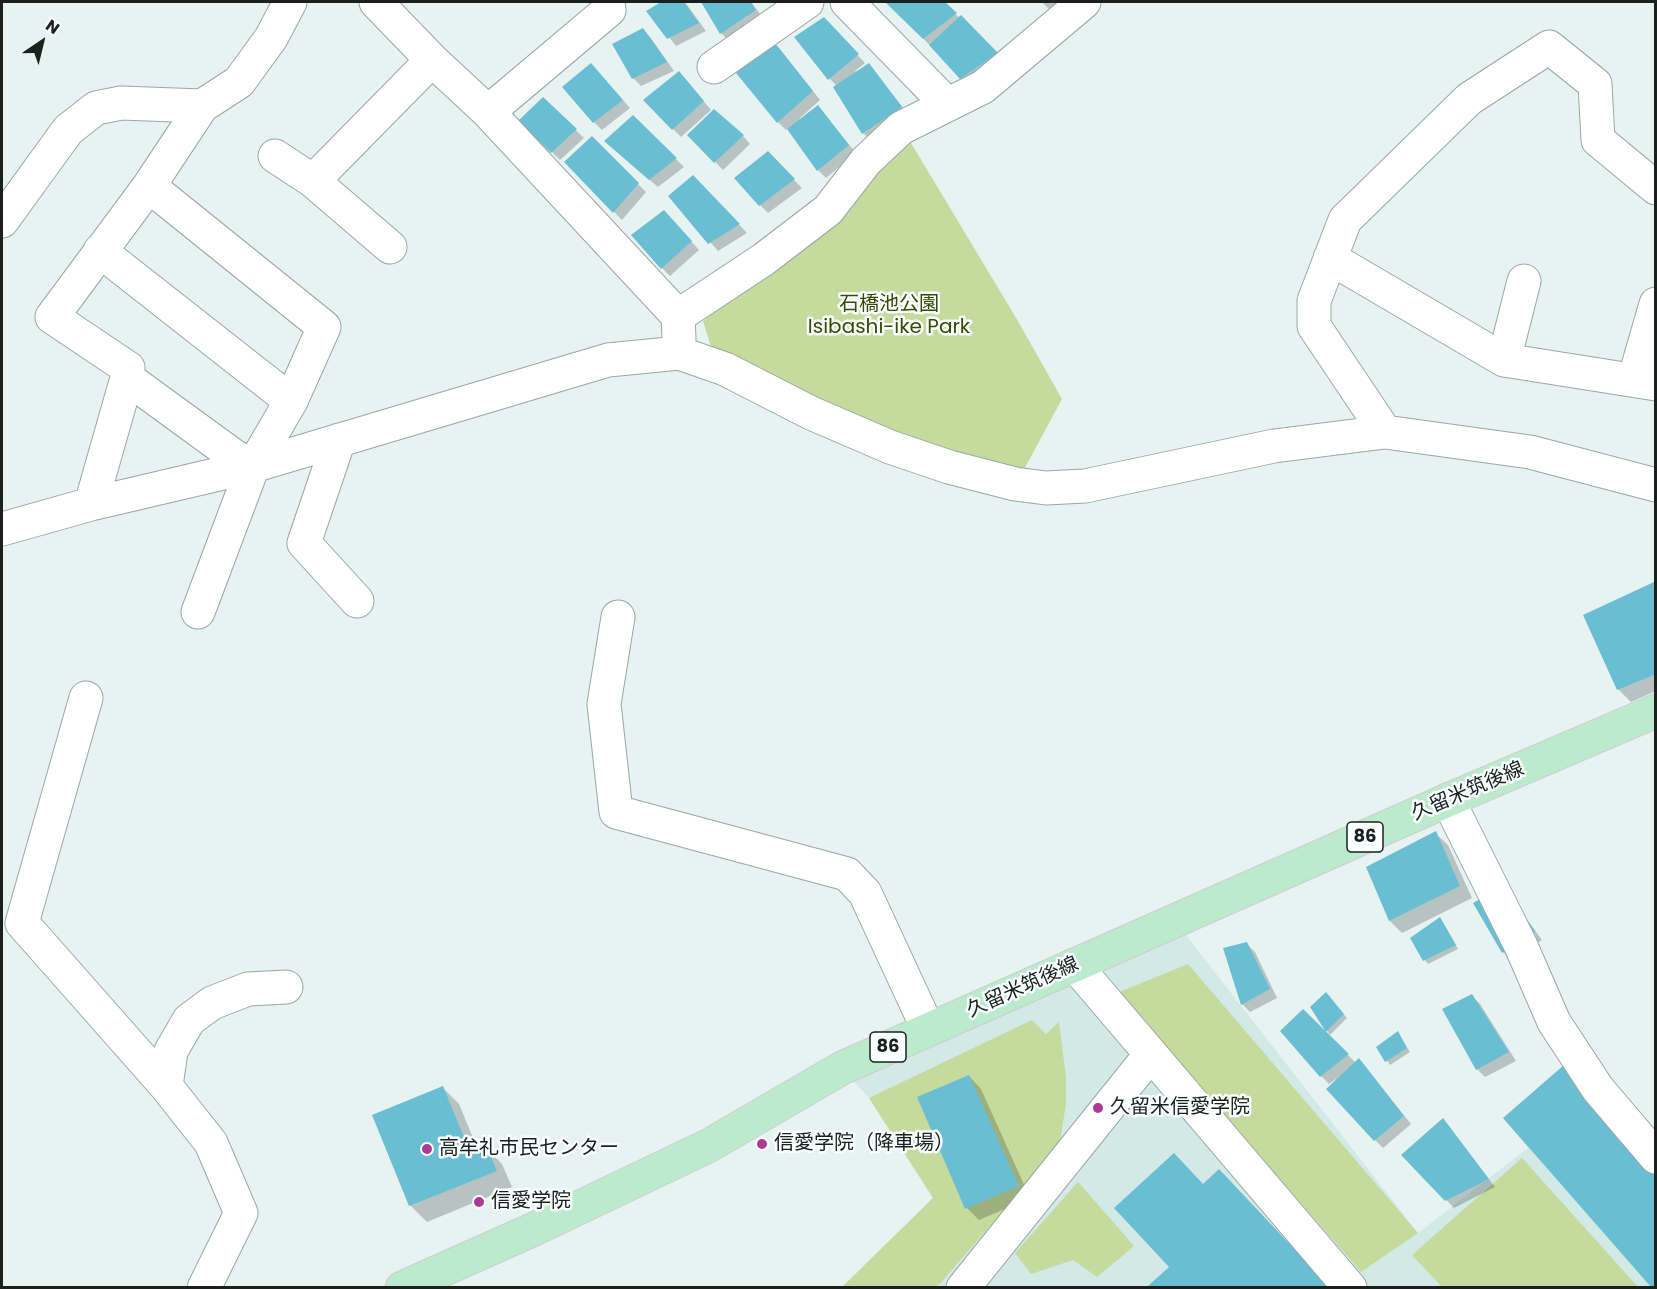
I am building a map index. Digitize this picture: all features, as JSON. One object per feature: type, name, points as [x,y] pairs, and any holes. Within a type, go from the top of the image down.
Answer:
[{"type":"main road","name":"久留米筑後線","points":[[402,1287],[532,1230],[708,1146],[842,1068],[1656,711]]},
{"type":"street","points":[[91,504],[128,368],[52,318],[148,186],[202,106],[239,82],[271,38],[290,2]]},
{"type":"street","points":[[376,2],[432,60],[488,112],[678,316],[679,353]]},
{"type":"street","points":[[488,112],[609,10],[608,2]]},
{"type":"street","points":[[714,67],[807,2]]},
{"type":"street","points":[[847,2],[947,104]]},
{"type":"street","points":[[678,316],[764,259],[828,210],[866,161],[901,128],[983,87],[1084,2]]},
{"type":"street","points":[[1385,432],[1314,326],[1314,301],[1345,220],[1469,99],[1549,47],[1595,84],[1598,140],[1656,188]]},
{"type":"street","points":[[313,181],[432,60]]},
{"type":"street","points":[[2,221],[68,130],[96,108],[121,104],[202,106]]},
{"type":"street","points":[[275,156],[313,181],[390,247]]},
{"type":"street","points":[[148,186],[324,327],[291,401],[253,466],[198,612]]},
{"type":"street","points":[[100,250],[291,401]]},
{"type":"street","points":[[1330,258],[1504,360],[1645,382],[1656,304]]},
{"type":"street","points":[[1504,360],[1524,281]]},
{"type":"street","points":[[2,529],[91,504],[253,466],[608,360],[679,353],[725,369],[811,413],[890,447],[949,467],[1015,484],[1046,488],[1085,486],[1274,446],[1385,432],[1530,452],[1656,485]]},
{"type":"street","points":[[127,378],[234,456],[253,466]]},
{"type":"street","points":[[339,440],[304,543],[357,601]]},
{"type":"street","points":[[618,618],[604,704],[616,812],[847,874],[865,893],[928,1029]]},
{"type":"street","points":[[86,698],[12,917],[166,1086],[211,1143],[241,1213],[204,1287]]},
{"type":"street","points":[[1449,800],[1521,946],[1554,1022],[1598,1089],[1656,1157]]},
{"type":"street","points":[[1075,965],[1350,1287]]},
{"type":"street","points":[[166,1086],[171,1050],[189,1020],[212,1003],[248,989],[286,987]]},
{"type":"street","points":[[963,1287],[1151,1054]]},
{"type":"shaded area","name":"久留米信愛学院","points":[[1175,921],[1418,1233],[1528,1148],[1503,1118],[1579,1060],[1655,1143],[1655,1287],[841,1288],[933,1198],[869,1098],[842,1068]]},
{"type":"green space","name":"石橋池公園 Isibashi-ike Park","points":[[908,138],[1062,399],[1021,475],[896,438],[713,353],[703,321],[833,223]]},
{"type":"green space","points":[[1188,964],[1418,1233],[1361,1272],[1117,993]]},
{"type":"green space","points":[[1032,1020],[1046,1034],[1059,1022],[1066,1077],[1066,1103],[1060,1142],[940,1284],[933,1288],[841,1288],[933,1198],[869,1098]]},
{"type":"green space","points":[[1522,1158],[1638,1287],[1442,1287],[1412,1255]]},
{"type":"green space","points":[[1078,1182],[1134,1246],[1097,1277],[1073,1260],[1031,1274],[1015,1253]]},
{"type":"building","points":[[661,2],[684,2],[699,23],[667,39],[646,11]]},
{"type":"building","points":[[701,2],[751,2],[756,10],[720,34]]},
{"type":"building","points":[[885,2],[945,2],[957,13],[923,39]]},
{"type":"building","points":[[961,15],[998,53],[960,79],[929,45]]},
{"type":"building","points":[[824,17],[859,54],[828,80],[794,37]]},
{"type":"building","points":[[643,28],[667,62],[632,79],[612,44]]},
{"type":"building","points":[[771,38],[813,91],[777,123],[736,73]]},
{"type":"building","points":[[591,63],[623,100],[593,123],[562,87]]},
{"type":"building","points":[[869,63],[902,107],[862,134],[833,87]]},
{"type":"building","points":[[679,71],[704,101],[672,130],[643,100]]},
{"type":"building","points":[[543,97],[577,129],[551,153],[518,121]]},
{"type":"building","points":[[818,105],[849,145],[817,171],[787,129]]},
{"type":"building","points":[[714,109],[744,135],[714,163],[687,135]]},
{"type":"building","points":[[633,115],[677,158],[649,180],[604,141]]},
{"type":"building","points":[[592,136],[639,183],[613,213],[564,162]]},
{"type":"building","points":[[768,151],[795,179],[759,206],[734,178]]},
{"type":"building","points":[[693,175],[740,224],[708,244],[668,196]]},
{"type":"building","points":[[664,210],[692,241],[661,269],[631,235]]},
{"type":"building","points":[[1654,582],[1656,674],[1617,690],[1583,615]]},
{"type":"building","points":[[1436,831],[1460,886],[1389,921],[1366,867]]},
{"type":"building","points":[[1502,886],[1535,931],[1502,953],[1473,903]]},
{"type":"building","points":[[1440,917],[1456,945],[1423,961],[1410,938]]},
{"type":"building","points":[[1247,942],[1270,989],[1241,1005],[1223,948]]},
{"type":"building","points":[[1326,992],[1344,1014],[1326,1032],[1310,1007]]},
{"type":"building","points":[[1472,994],[1509,1052],[1476,1070],[1442,1009]]},
{"type":"building","points":[[1303,1009],[1349,1054],[1320,1077],[1280,1031]]},
{"type":"building","points":[[1398,1031],[1407,1048],[1385,1062],[1376,1047]]},
{"type":"building","points":[[1359,1058],[1404,1116],[1374,1141],[1326,1089]]},
{"type":"building","points":[[1564,1065],[1656,1169],[1656,1287],[1651,1287],[1503,1118]]},
{"type":"building","points":[[969,1075],[1019,1186],[965,1209],[917,1097]]},
{"type":"building","name":"高牟礼市民センター","points":[[443,1086],[470,1152],[486,1146],[497,1171],[409,1206],[372,1115]]},
{"type":"building","points":[[1443,1118],[1489,1179],[1445,1201],[1401,1155]]},
{"type":"building","points":[[1174,1153],[1203,1184],[1219,1169],[1329,1286],[1147,1287],[1169,1267],[1114,1208]]},
{"type":"place","name":"久留米信愛学院","points":[[1098,1108]]},
{"type":"place","name":"信愛学院（降車場）","points":[[762,1144]]},
{"type":"place","name":"高牟礼市民センター","points":[[427,1149]]},
{"type":"place","name":"信愛学院","points":[[479,1202]]}]
